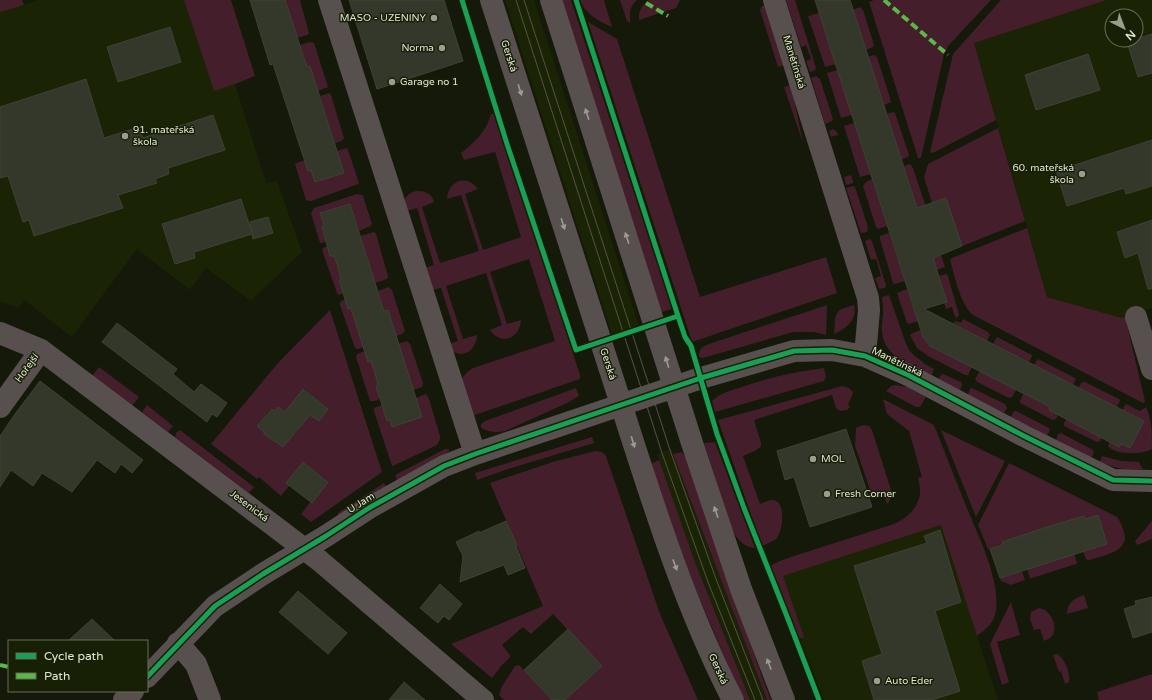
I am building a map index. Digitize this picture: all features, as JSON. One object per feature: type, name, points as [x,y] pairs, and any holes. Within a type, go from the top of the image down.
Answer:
[{"type":"street","points":[[329,0],[475,454]]},
{"type":"street","name":"Gerská","points":[[491,0],[641,467],[684,589],[733,700]]},
{"type":"street","points":[[551,0],[694,448],[741,588],[784,700]]},
{"type":"street","name":"Manětínská","points":[[774,0],[868,298],[870,310],[865,356]]},
{"type":"street","points":[[1136,317],[1152,369]]},
{"type":"street","name":"Jesenická","points":[[0,333],[41,350],[305,549],[483,700]]},
{"type":"street","name":"Hořejší","points":[[0,406],[41,350]]},
{"type":"street","name":"Manětínská","points":[[621,405],[701,378],[794,351],[832,350],[865,356],[908,376],[1024,436],[1114,480],[1152,481]]},
{"type":"street","name":"U Jam","points":[[148,676],[215,606],[263,574],[382,500],[444,466],[475,454],[621,405]]},
{"type":"street","points":[[178,643],[196,664],[210,700]]},
{"type":"street","points":[[124,700],[132,692]]},
{"type":"shaded area","points":[[0,0],[22,0],[24,5],[0,12]]},
{"type":"shaded area","name":"91. mateřská škola","points":[[38,0],[184,0],[214,90],[235,84],[266,183],[277,181],[302,252],[251,301],[206,268],[190,290],[137,249],[72,337],[24,300],[18,308],[0,301],[0,12]]},
{"type":"shaded area","points":[[184,0],[231,0],[255,76],[214,91]]},
{"type":"shaded area","points":[[285,0],[300,0],[309,33],[307,35],[297,38]]},
{"type":"shaded area","points":[[505,0],[534,0],[640,329],[613,338]]},
{"type":"shaded area","points":[[560,0],[571,0],[672,309],[661,312]]},
{"type":"shaded area","points":[[580,0],[604,0],[612,27],[598,20],[589,13],[582,5]]},
{"type":"shaded area","points":[[620,0],[637,0],[631,7],[630,23],[627,21]]},
{"type":"shaded area","points":[[649,0],[680,0],[676,8],[639,20],[641,8]]},
{"type":"shaded area","points":[[786,0],[795,0],[816,68],[810,72],[806,61],[811,59],[806,45],[801,47]]},
{"type":"shaded area","points":[[874,0],[991,0],[948,46],[944,54],[921,158],[918,158],[869,2]]},
{"type":"shaded area","points":[[1001,0],[1107,0],[974,43],[996,120],[933,153],[930,152],[953,54]]},
{"type":"shaded area","name":"60. mateřská škola","points":[[1107,0],[1152,0],[1152,308],[1122,318],[1047,297],[974,43]]},
{"type":"shaded area","points":[[767,4],[785,65],[778,67],[760,10],[762,6]]},
{"type":"shaded area","points":[[860,7],[863,10],[874,45],[866,50],[853,10]]},
{"type":"shaded area","points":[[819,13],[836,64],[825,67],[808,16]]},
{"type":"shaded area","points":[[588,22],[617,39],[700,297],[826,257],[837,293],[692,342]]},
{"type":"shaded area","points":[[310,42],[314,43],[328,87],[318,91],[310,66],[307,67],[300,45]]},
{"type":"shaded area","points":[[874,55],[877,57],[891,101],[884,105],[868,57]]},
{"type":"shaded area","points":[[838,70],[852,115],[841,118],[827,73]]},
{"type":"shaded area","points":[[816,76],[820,79],[833,119],[825,124],[811,78]]},
{"type":"shaded area","points":[[791,85],[803,143],[784,87]]},
{"type":"shaded area","points":[[329,93],[331,95],[344,138],[342,141],[335,143],[320,96]]},
{"type":"shaded area","points":[[893,112],[895,113],[909,155],[901,160],[887,114]]},
{"type":"shaded area","points":[[491,114],[495,114],[580,375],[580,379],[472,416],[461,380],[468,372],[473,368],[555,341],[529,259],[490,272],[507,324],[521,320],[520,327],[517,332],[514,336],[509,338],[499,338],[490,330],[502,325],[486,273],[446,286],[463,339],[477,335],[476,342],[470,351],[461,354],[451,350],[446,345],[458,341],[441,288],[428,291],[421,269],[434,265],[417,208],[404,212],[404,200],[410,193],[418,191],[425,192],[432,197],[434,202],[422,207],[440,263],[479,251],[461,195],[447,199],[448,192],[451,187],[459,181],[474,184],[478,189],[465,194],[483,250],[521,237],[495,152],[464,160],[461,153],[471,145],[483,131]]},
{"type":"shaded area","points":[[854,123],[871,174],[860,177],[844,126]]},
{"type":"shaded area","points":[[998,128],[1025,221],[950,251],[946,249],[924,177],[928,164]]},
{"type":"shaded area","points":[[833,129],[838,135],[831,137],[829,131]]},
{"type":"shaded area","points":[[347,148],[359,183],[311,201],[306,200],[295,164]]},
{"type":"shaded area","points":[[910,164],[913,168],[928,213],[920,217],[904,166]]},
{"type":"shaded area","points":[[851,175],[853,183],[846,185],[844,177]]},
{"type":"shaded area","points":[[872,179],[887,226],[878,229],[876,227],[863,186],[866,182]]},
{"type":"shaded area","points":[[853,186],[855,187],[868,227],[867,232],[861,233],[846,188]]},
{"type":"shaded area","points":[[357,194],[363,196],[372,224],[371,226],[359,231],[350,204],[321,213],[324,225],[322,227],[326,242],[320,243],[311,213],[314,208]]},
{"type":"shaded area","points":[[931,224],[945,267],[937,270],[922,225]]},
{"type":"shaded area","points":[[1027,228],[1047,297],[1122,318],[1125,317],[1145,401],[1143,403],[973,315],[968,310],[958,290],[950,260]]},
{"type":"shaded area","points":[[374,232],[376,234],[388,276],[387,279],[375,283],[360,236]]},
{"type":"shaded area","points":[[889,233],[905,281],[895,284],[893,283],[880,239],[880,236]]},
{"type":"shaded area","points":[[870,239],[872,241],[886,285],[885,288],[879,289],[875,278],[881,276],[876,259],[871,260],[865,241]]},
{"type":"shaded area","points":[[328,246],[335,255],[342,278],[339,280],[343,293],[339,295],[322,250]]},
{"type":"shaded area","points":[[946,274],[948,276],[959,315],[957,318],[955,317],[952,307],[946,309],[944,303],[947,302],[939,276]]},
{"type":"shaded area","points":[[389,287],[392,290],[405,331],[396,336],[388,310],[384,311],[378,291]]},
{"type":"shaded area","points":[[907,289],[918,321],[909,324],[907,323],[897,293]]},
{"type":"shaded area","points":[[889,295],[909,350],[925,364],[934,369],[932,375],[900,360],[893,354],[884,341],[882,332],[882,297]]},
{"type":"shaded area","points":[[345,299],[348,309],[351,308],[364,347],[358,349],[355,348],[340,305],[340,302]]},
{"type":"shaded area","points":[[827,305],[826,335],[814,332],[793,332],[703,358],[699,357],[702,347],[706,345]]},
{"type":"shaded area","points":[[854,305],[855,310],[853,319],[847,326],[834,334],[836,314],[842,309]]},
{"type":"shaded area","points":[[330,310],[382,472],[311,522],[301,514],[328,481],[303,462],[287,483],[289,486],[281,496],[259,477],[257,479],[211,444],[277,364]],"holes":[[[304,389],[328,409],[319,421],[294,402]],[[278,407],[298,430],[283,447],[264,434],[264,432],[257,426],[271,409],[275,411]]]},
{"type":"shaded area","points":[[963,319],[988,332],[990,335],[987,341],[953,323],[956,321],[961,323]]},
{"type":"shaded area","points":[[920,330],[930,346],[972,367],[968,375],[965,375],[928,356],[917,348],[910,335]]},
{"type":"shaded area","points":[[997,337],[1032,355],[1029,362],[993,344]]},
{"type":"shaded area","points":[[407,341],[410,344],[423,383],[422,387],[413,390],[398,344]]},
{"type":"shaded area","points":[[365,351],[368,362],[372,361],[379,385],[380,399],[375,401],[370,401],[356,357],[357,354]]},
{"type":"shaded area","points":[[1038,359],[1075,378],[1076,379],[1073,385],[1034,365]]},
{"type":"shaded area","points":[[99,367],[139,397],[131,407],[92,376]]},
{"type":"shaded area","points":[[824,368],[826,377],[824,381],[715,412],[712,401],[726,392],[752,383],[792,373]]},
{"type":"shaded area","points":[[980,371],[1016,390],[1012,397],[1009,398],[977,382],[975,379]]},
{"type":"shaded area","points":[[943,374],[961,382],[962,385],[960,390],[938,380]]},
{"type":"shaded area","points":[[1082,382],[1085,382],[1119,399],[1120,401],[1117,407],[1078,388]]},
{"type":"shaded area","points":[[895,385],[907,387],[926,397],[920,407],[916,407],[886,391],[891,386]]},
{"type":"shaded area","points":[[842,386],[849,388],[853,392],[848,404],[850,407],[847,410],[840,411],[836,408],[832,395],[754,420],[761,447],[743,456],[760,504],[770,500],[777,501],[782,510],[782,524],[776,539],[762,546],[718,420]]},
{"type":"shaded area","points":[[576,388],[579,396],[505,431],[493,432],[481,428],[481,424],[485,421]]},
{"type":"shaded area","points":[[972,388],[1005,404],[1007,408],[1004,413],[968,395],[970,389]]},
{"type":"shaded area","points":[[426,394],[429,399],[440,439],[437,445],[392,466],[374,408],[382,405],[389,415],[393,427],[422,417],[416,398]]},
{"type":"shaded area","points":[[1023,394],[1050,407],[1049,410],[1058,415],[1056,419],[1053,420],[1020,403]]},
{"type":"shaded area","points":[[883,399],[934,425],[965,502],[988,560],[995,586],[996,610],[994,618],[987,628],[977,636],[941,525],[783,576],[804,637],[799,639],[770,566],[794,556],[894,524],[904,519],[915,507],[918,502],[920,491],[918,478],[922,477],[909,431],[887,414]]},
{"type":"shaded area","points":[[1126,404],[1140,411],[1146,407],[1151,422],[1152,449],[1148,451],[1129,453],[1117,451],[1108,446],[1110,442],[1119,447],[1121,444],[1130,448],[1143,421],[1122,410]]},
{"type":"shaded area","points":[[147,405],[173,426],[168,432],[142,412]]},
{"type":"shaded area","points":[[1014,411],[1049,428],[1050,430],[1047,436],[1011,417]]},
{"type":"shaded area","points":[[1066,419],[1076,424],[1077,421],[1102,438],[1097,442],[1064,426]]},
{"type":"shaded area","points":[[864,425],[869,426],[872,430],[892,493],[887,504],[884,495],[873,498],[855,446],[856,428]]},
{"type":"shaded area","points":[[180,430],[254,487],[249,493],[175,437],[176,433]]},
{"type":"shaded area","points":[[941,430],[1005,461],[976,517]]},
{"type":"shaded area","points":[[1061,433],[1093,450],[1094,453],[1091,458],[1056,440],[1058,434]]},
{"type":"shaded area","points":[[592,437],[594,443],[477,480],[475,473]]},
{"type":"shaded area","points":[[715,442],[755,548],[743,544],[731,526],[704,443]]},
{"type":"shaded area","points":[[445,449],[449,449],[449,451],[398,481],[395,476],[397,474]]},
{"type":"shaded area","points":[[672,449],[767,700],[750,700],[695,562],[657,454]]},
{"type":"shaded area","points":[[596,451],[602,452],[606,456],[660,614],[698,700],[565,700],[602,666],[553,614],[531,634],[523,627],[502,645],[510,657],[492,678],[451,644],[543,606],[490,483],[556,461]]},
{"type":"shaded area","points":[[682,452],[686,458],[771,700],[767,700],[673,454]]},
{"type":"shaded area","points":[[1102,456],[1121,461],[1139,462],[1143,469],[1116,468],[1100,462]]},
{"type":"shaded area","points":[[659,460],[695,562],[750,700],[745,700],[732,674],[679,548],[651,464]]},
{"type":"shaded area","points":[[1009,463],[1117,517],[1124,532],[1125,539],[1123,544],[1114,552],[1090,560],[1086,559],[1083,551],[1107,544],[1098,515],[1085,519],[1084,516],[1002,542],[1003,545],[988,549],[978,525]]},
{"type":"shaded area","points":[[384,483],[387,488],[337,516],[338,513]]},
{"type":"shaded area","points":[[1152,521],[1152,539],[1137,545],[1135,541]]},
{"type":"shaded area","points":[[941,525],[998,700],[824,700],[777,578]]},
{"type":"shaded area","points":[[1074,554],[1076,564],[1030,578],[1027,569]]},
{"type":"shaded area","points":[[1022,571],[1025,580],[1011,585],[1001,581],[1000,578]]},
{"type":"shaded area","points":[[1084,595],[1088,608],[1067,614],[1070,604],[1077,598]]},
{"type":"shaded area","points":[[1011,602],[1020,635],[997,642],[1009,682],[1002,685],[990,644]]},
{"type":"shaded area","points":[[1039,608],[1047,611],[1054,623],[1054,632],[1052,636],[1044,641],[1040,629],[1034,630],[1030,619],[1031,612]]},
{"type":"shaded area","points":[[1057,654],[1060,656],[1068,670],[1069,682],[1065,684],[1061,671],[1059,672],[1053,655]]},
{"type":"shaded area","points":[[519,665],[552,700],[504,700],[499,695],[502,686],[515,666]]},
{"type":"shaded area","points":[[1152,674],[1152,700],[1099,700],[1097,692]]},
{"type":"building","points":[[250,0],[285,0],[307,67],[310,66],[344,173],[315,182],[311,170],[308,171],[273,64],[270,65]]},
{"type":"building","points":[[349,0],[444,0],[463,61],[377,89]]},
{"type":"building","points":[[815,0],[850,0],[917,208],[946,198],[962,246],[933,258],[947,302],[924,309],[1144,421],[1130,448],[1121,444],[1119,447],[1049,410],[1050,407],[930,346],[923,337]]},
{"type":"building","points":[[170,27],[181,62],[118,82],[107,47]]},
{"type":"building","points":[[1152,34],[1152,73],[1138,77],[1129,48],[1144,48],[1144,36]]},
{"type":"building","points":[[1088,54],[1100,90],[1036,110],[1025,75]]},
{"type":"building","points":[[86,79],[104,138],[139,127],[143,138],[213,115],[225,150],[168,168],[169,174],[155,179],[157,183],[118,195],[123,208],[34,236],[29,220],[23,222],[8,176],[0,178],[0,107]]},
{"type":"building","points":[[1152,140],[1152,186],[1126,194],[1124,188],[1067,206],[1056,171]]},
{"type":"building","points":[[241,199],[252,233],[250,222],[268,217],[273,233],[253,239],[252,234],[194,252],[195,258],[175,264],[162,224]]},
{"type":"building","points":[[350,204],[384,311],[388,310],[422,417],[392,427],[390,420],[387,421],[376,386],[378,385],[371,361],[368,362],[351,308],[348,309],[339,280],[341,279],[338,267],[334,256],[330,256],[322,227],[324,225],[320,213]]},
{"type":"building","points":[[1152,220],[1152,289],[1148,289],[1138,253],[1125,258],[1117,232]]},
{"type":"building","points":[[117,323],[177,369],[173,374],[194,392],[201,384],[227,403],[217,417],[212,414],[207,422],[102,342]]},
{"type":"building","points":[[40,381],[143,460],[132,473],[121,464],[115,473],[97,460],[72,492],[42,473],[33,486],[11,470],[0,487],[0,436]]},
{"type":"building","points":[[303,389],[328,409],[319,421],[310,415],[283,447],[264,434],[264,432],[257,426],[272,409],[275,411],[278,407],[285,412]]},
{"type":"building","points":[[846,429],[872,507],[810,527],[794,477],[785,480],[777,451]]},
{"type":"building","points":[[303,462],[328,482],[312,503],[286,483]]},
{"type":"building","points":[[1098,515],[1107,544],[1000,578],[990,549],[1003,545],[1002,542],[1044,528],[1084,516],[1085,519]]},
{"type":"building","points":[[506,521],[517,545],[516,546],[525,568],[508,575],[504,565],[460,582],[463,556],[456,542],[479,531],[479,533]]},
{"type":"building","points":[[940,530],[961,602],[935,611],[960,691],[932,700],[874,700],[862,661],[882,654],[854,566],[927,543],[924,536]]},
{"type":"building","points":[[440,584],[462,604],[449,620],[444,616],[438,623],[420,608]]},
{"type":"building","points":[[298,591],[347,633],[328,654],[279,612]]},
{"type":"building","points":[[1152,597],[1152,632],[1133,638],[1124,609],[1136,605],[1135,601]]},
{"type":"building","points":[[92,619],[114,640],[69,640]]},
{"type":"building","points":[[568,629],[602,666],[565,700],[552,700],[524,670]]},
{"type":"building","points":[[404,682],[425,700],[389,700]]},
{"type":"tram line","points":[[516,0],[662,453],[708,582],[755,700]]},
{"type":"tram line","points":[[524,0],[670,450],[716,579],[763,700]]},
{"type":"marked path","points":[[884,0],[948,55]]},
{"type":"marked path","points":[[646,3],[668,16]]},
{"type":"marked path","points":[[0,665],[8,667]]},
{"type":"cycle path","points":[[462,0],[507,144],[576,350],[678,316]]},
{"type":"cycle path","points":[[576,0],[678,316],[685,337],[691,346],[717,434],[744,508],[819,700]]},
{"type":"cycle path","points":[[148,676],[215,606],[263,574],[369,508],[444,466],[475,454],[701,378],[794,351],[832,350],[865,356],[908,375],[1024,436],[1113,480],[1152,481]]},
{"type":"place","name":"MASO - UZENINY","points":[[434,18]]},
{"type":"place","name":"Norma","points":[[442,48]]},
{"type":"place","name":"Garage no 1","points":[[392,82]]},
{"type":"place","name":"91. mateřská škola","points":[[125,136]]},
{"type":"place","name":"60. mateřská škola","points":[[1082,174]]},
{"type":"place","name":"MOL","points":[[813,459]]},
{"type":"place","name":"Fresh Corner","points":[[827,494]]},
{"type":"place","name":"Auto Eder","points":[[877,681]]}]
